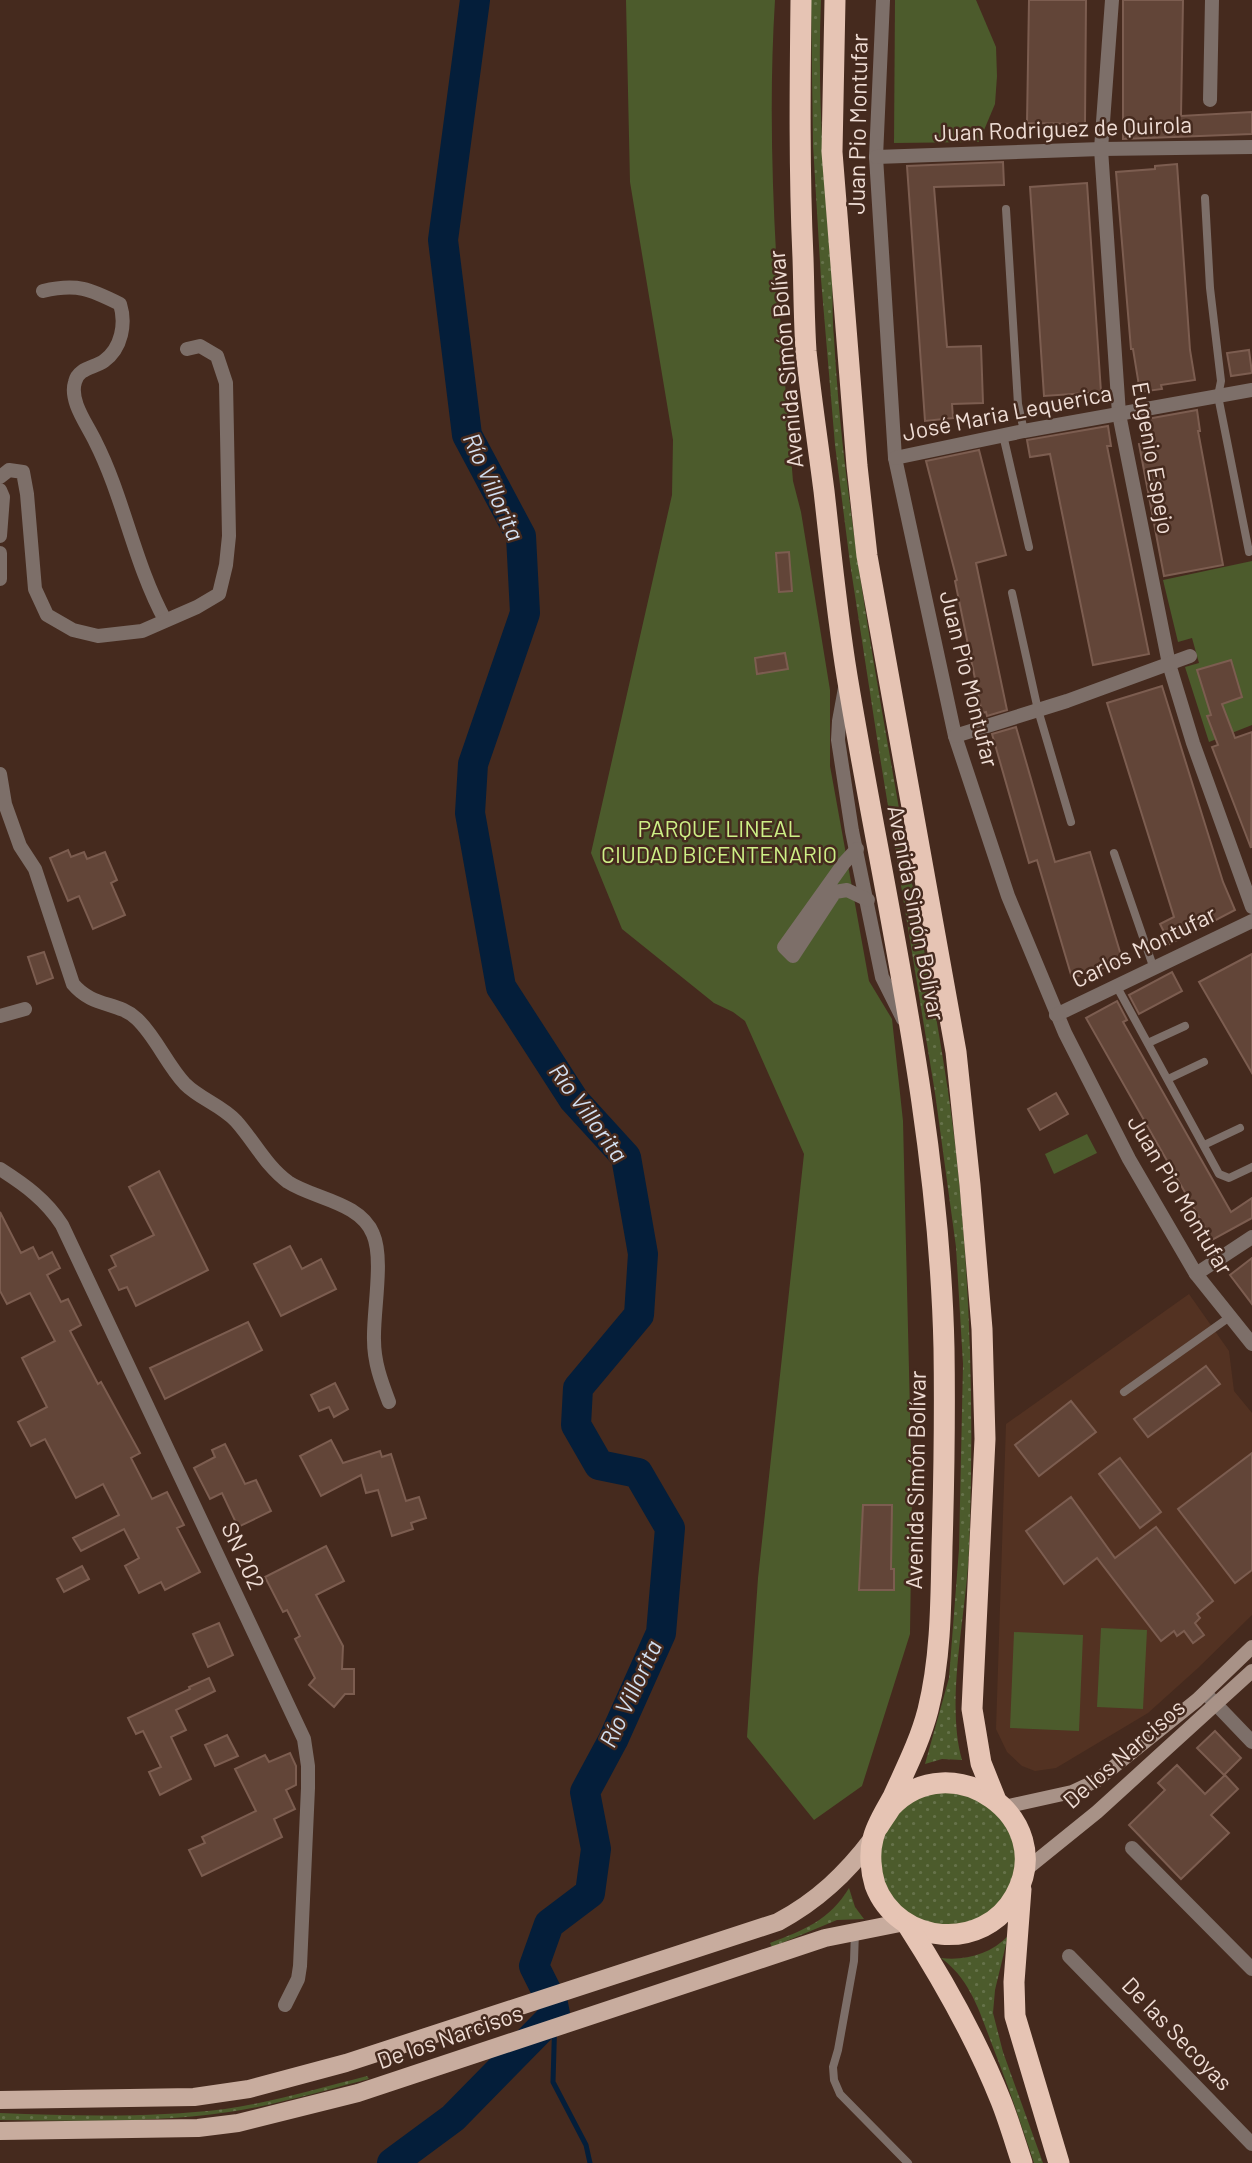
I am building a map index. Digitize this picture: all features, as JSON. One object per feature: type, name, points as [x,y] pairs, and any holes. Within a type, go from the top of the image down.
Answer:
[{"type":"highway","name":"Avenida Simón Bolívar","points":[[801,0],[799,148],[806,349],[833,582],[847,677],[922,1092],[943,1316],[945,1409],[941,1585],[935,1674],[928,1711],[915,1751],[875,1833],[871,1863],[875,1885],[886,1905],[917,1930],[935,1935],[954,1936],[989,1924],[1003,1913],[1014,1898],[1023,1876]]},
{"type":"highway","name":"Avenida Simón Bolívar","points":[[835,0],[832,152],[857,466],[867,556],[956,1052],[982,1329],[985,1439],[972,1709],[981,1763],[999,1802],[1019,1830],[1023,1843],[1023,1876],[1014,1982],[1015,2015],[1059,2163]]},
{"type":"highway","points":[[875,1833],[891,1808],[908,1794],[929,1785],[952,1783],[975,1788],[999,1802]]},
{"type":"highway","name":"Avenida Simón Bolívar","points":[[906,1923],[947,1988],[966,2025],[1001,2102],[1022,2163]]},
{"type":"main road","name":"De los Narcisos","points":[[0,2101],[194,2097],[249,2089],[346,2063],[778,1922],[815,1900],[837,1881],[856,1861],[875,1833]]},
{"type":"main road","name":"De los Narcisos","points":[[0,2131],[198,2127],[239,2123],[358,2093],[788,1950],[855,1930],[906,1923]]},
{"type":"street","name":"Juan Pio Montufar","points":[[883,0],[876,157],[895,458],[955,736],[1008,896],[1056,1015],[1129,1159],[1196,1273],[1252,1344]]},
{"type":"street","name":"Eugenio Espejo","points":[[1112,0],[1101,149],[1119,414],[1169,664],[1192,743],[1252,907]]},
{"type":"street","points":[[1210,100],[1212,0]]},
{"type":"street","name":"Juan Rodriguez de Quirola","points":[[876,157],[1252,147]]},
{"type":"street","points":[[43,291],[65,286],[94,290],[120,304],[124,328],[114,351],[104,361],[82,370],[75,380],[74,398],[100,452],[165,620]]},
{"type":"street","points":[[0,477],[9,470],[23,472],[35,589],[47,615],[73,630],[98,636],[142,631],[197,607],[219,594],[229,536],[226,383],[217,356],[200,346],[187,349]]},
{"type":"street","name":"José Maria Lequerica","points":[[895,458],[1003,435],[1252,390]]},
{"type":"street","points":[[0,490],[3,498],[0,536]]},
{"type":"street","points":[[0,553],[0,579]]},
{"type":"street","points":[[955,736],[1038,710],[1190,656]]},
{"type":"street","points":[[847,677],[838,740],[856,849],[882,977],[914,1041]]},
{"type":"street","points":[[0,774],[5,804],[20,846],[35,869],[74,984],[81,993],[137,1020],[185,1084],[220,1105],[288,1182],[353,1213],[373,1233],[377,1250],[373,1338],[379,1377],[389,1402]]},
{"type":"street","points":[[856,849],[784,947],[793,956],[835,892],[847,890],[868,900]]},
{"type":"street","name":"Carlos Montufar","points":[[1056,1015],[1252,921]]},
{"type":"street","points":[[0,1016],[26,1009]]},
{"type":"street","name":"SN 202","points":[[0,1169],[37,1194],[62,1225],[304,1739],[308,1788],[302,1943],[298,1979],[285,2004]]},
{"type":"street","points":[[1196,1273],[1252,1237]]},
{"type":"street","name":"De los Narcisos","points":[[999,1802],[1072,1791],[1096,1781],[1205,1692],[1252,1647]]},
{"type":"street","name":"De los Narcisos","points":[[1023,1876],[1252,1671]]},
{"type":"street","points":[[1205,1692],[1252,1742]]},
{"type":"street","points":[[1132,1848],[1252,1969]]},
{"type":"street","name":"De las Secoyas","points":[[1069,1956],[1252,2144]]},
{"type":"lane","points":[[1205,198],[1210,288],[1221,381],[1218,396],[1249,552]]},
{"type":"lane","points":[[1006,209],[1018,404],[1024,431]]},
{"type":"lane","points":[[1003,435],[1030,547]]},
{"type":"lane","points":[[1012,593],[1038,710],[1071,822]]},
{"type":"lane","points":[[1114,853],[1154,969]]},
{"type":"lane","points":[[1117,987],[1220,1174],[1225,1178],[1233,1178],[1252,1167]]},
{"type":"lane","points":[[1148,1043],[1185,1026]]},
{"type":"lane","points":[[1168,1079],[1204,1062]]},
{"type":"lane","points":[[1205,1146],[1240,1128]]},
{"type":"lane","points":[[1124,1392],[1231,1316]]},
{"type":"lane","points":[[855,1930],[854,1961],[833,2067],[834,2080],[840,2094],[908,2163]]},
{"type":"shaded area","points":[[1189,1294],[1229,1351],[1234,1391],[1252,1413],[1252,1615],[1148,1713],[1056,1768],[1035,1771],[1022,1766],[1007,1752],[996,1729],[1006,1424]]},
{"type":"green space","name":"PARQUE LINEAL CIUDAD BICENTENARIO","points":[[626,0],[775,0],[772,120],[775,241],[793,481],[801,512],[830,690],[830,766],[869,981],[892,1019],[903,1121],[912,1495],[910,1634],[862,1786],[814,1820],[747,1737],[758,1578],[804,1154],[745,1021],[714,1003],[622,929],[591,853],[672,495],[673,440],[630,182]]},
{"type":"green space","points":[[811,0],[821,0],[822,138],[846,477],[861,585],[944,1068],[957,1157],[964,1244],[971,1374],[971,1505],[956,1683],[957,1736],[962,1760],[942,1759],[925,1764],[949,1678],[959,1549],[963,1364],[956,1247],[935,1093],[850,563],[835,445],[813,145]]},
{"type":"green space","points":[[895,0],[976,0],[996,47],[997,76],[995,104],[979,142],[894,143]]},
{"type":"green space","points":[[1252,561],[1252,725],[1209,742],[1185,667],[1199,663],[1192,638],[1178,642],[1163,580]]},
{"type":"green space","points":[[1087,1134],[1097,1153],[1054,1174],[1045,1154]]},
{"type":"green space","points":[[1101,1628],[1147,1630],[1143,1709],[1097,1707]]},
{"type":"green space","points":[[1014,1632],[1083,1635],[1079,1731],[1010,1728]]},
{"type":"green space","points":[[948,1792],[974,1798],[996,1813],[1011,1835],[1017,1861],[1011,1887],[996,1909],[974,1924],[948,1930],[922,1924],[900,1909],[885,1887],[879,1861],[885,1835],[900,1813],[922,1798]]},
{"type":"green space","points":[[849,1888],[855,1907],[864,1919],[837,1920],[772,1947],[770,1943],[825,1916]]},
{"type":"green space","points":[[1008,1936],[995,1990],[993,2013],[1003,2052],[1043,2163],[1034,2163],[975,2002],[961,1978],[941,1958],[977,1955],[986,1952]]},
{"type":"green space","points":[[367,2076],[369,2079],[282,2102],[200,2116],[114,2120],[0,2120],[0,2113],[141,2115],[225,2109],[279,2099]]},
{"type":"building","points":[[1029,0],[1086,0],[1085,124],[1027,123]]},
{"type":"building","points":[[1123,0],[1183,0],[1181,116],[1252,112],[1252,134],[1123,139]]},
{"type":"building","points":[[1003,162],[1004,185],[934,187],[947,347],[981,346],[983,403],[952,404],[953,418],[925,421],[907,166]]},
{"type":"building","points":[[1177,164],[1190,350],[1195,380],[1161,385],[1162,389],[1140,392],[1131,349],[1116,172]]},
{"type":"building","points":[[1087,183],[1101,392],[1044,396],[1030,187]]},
{"type":"building","points":[[1249,350],[1252,373],[1231,376],[1227,353]]},
{"type":"building","points":[[1197,410],[1198,431],[1223,565],[1164,576],[1139,444],[1145,443],[1141,420]]},
{"type":"building","points":[[1108,426],[1111,446],[1107,446],[1149,654],[1093,665],[1050,454],[1030,457],[1027,440]]},
{"type":"building","points":[[979,450],[1006,555],[976,563],[1007,710],[987,716],[986,712],[982,713],[955,581],[957,580],[926,461]]},
{"type":"building","points":[[789,552],[792,591],[779,592],[776,553]]},
{"type":"building","points":[[785,653],[788,669],[757,674],[755,658]]},
{"type":"building","points":[[1231,660],[1242,697],[1222,704],[1235,738],[1252,732],[1251,848],[1212,747],[1218,745],[1207,716],[1211,715],[1197,670]]},
{"type":"building","points":[[1162,686],[1223,882],[1235,910],[1170,944],[1160,924],[1174,917],[1107,703]]},
{"type":"building","points":[[1016,727],[1055,862],[1090,852],[1123,962],[1072,978],[1037,860],[1029,863],[992,734]]},
{"type":"building","points":[[68,850],[71,857],[84,852],[87,859],[105,852],[117,880],[111,883],[125,915],[93,929],[79,896],[68,901],[50,858]]},
{"type":"building","points":[[44,952],[53,978],[37,984],[28,957]]},
{"type":"building","points":[[1252,954],[1252,1073],[1199,982]]},
{"type":"building","points":[[1172,972],[1182,991],[1139,1014],[1129,995]]},
{"type":"building","points":[[1117,1001],[1127,1020],[1123,1022],[1231,1212],[1252,1198],[1252,1218],[1212,1240],[1086,1018]]},
{"type":"building","points":[[1056,1093],[1068,1114],[1040,1130],[1028,1109]]},
{"type":"building","points":[[159,1171],[208,1270],[136,1306],[127,1287],[119,1290],[109,1270],[116,1266],[111,1256],[154,1235],[129,1187]]},
{"type":"building","points":[[0,1212],[21,1253],[33,1247],[39,1259],[52,1252],[60,1268],[47,1275],[61,1302],[68,1299],[81,1325],[70,1331],[140,1453],[131,1458],[152,1499],[167,1492],[184,1525],[177,1528],[200,1572],[165,1590],[161,1582],[139,1593],[125,1566],[139,1558],[124,1529],[81,1551],[73,1538],[119,1515],[103,1484],[76,1498],[45,1439],[31,1446],[18,1422],[47,1407],[22,1358],[55,1341],[30,1293],[7,1304],[0,1291]]},
{"type":"building","points":[[290,1246],[302,1269],[321,1259],[336,1289],[281,1316],[254,1264]]},
{"type":"building","points":[[1252,1258],[1252,1304],[1230,1275]]},
{"type":"building","points":[[248,1322],[262,1350],[165,1399],[150,1368]]},
{"type":"building","points":[[1206,1366],[1220,1384],[1148,1437],[1134,1419]]},
{"type":"building","points":[[335,1383],[348,1409],[334,1417],[329,1407],[319,1411],[311,1395]]},
{"type":"building","points":[[1071,1401],[1096,1432],[1039,1476],[1015,1445]]},
{"type":"building","points":[[331,1440],[343,1463],[380,1451],[382,1457],[391,1454],[406,1501],[419,1497],[426,1518],[411,1523],[413,1529],[392,1536],[378,1490],[366,1493],[361,1475],[321,1496],[300,1456]]},
{"type":"building","points":[[225,1444],[245,1484],[256,1480],[271,1511],[238,1527],[222,1493],[210,1499],[194,1468],[215,1457],[212,1450]]},
{"type":"building","points":[[1252,1453],[1252,1570],[1235,1583],[1178,1509]]},
{"type":"building","points":[[1120,1458],[1161,1512],[1140,1528],[1099,1474]]},
{"type":"building","points":[[1071,1497],[1115,1558],[1156,1527],[1213,1601],[1197,1614],[1200,1618],[1195,1623],[1204,1635],[1193,1643],[1184,1631],[1177,1636],[1174,1631],[1161,1641],[1097,1558],[1064,1584],[1026,1531]]},
{"type":"building","points":[[863,1505],[892,1505],[891,1569],[894,1569],[894,1590],[859,1590]]},
{"type":"building","points":[[326,1546],[344,1581],[316,1595],[343,1646],[342,1669],[354,1669],[354,1694],[345,1694],[334,1707],[309,1685],[315,1678],[295,1639],[300,1636],[287,1610],[283,1612],[265,1577]]},
{"type":"building","points":[[82,1566],[89,1579],[64,1592],[57,1579]]},
{"type":"building","points":[[219,1623],[233,1655],[208,1667],[193,1634]]},
{"type":"building","points":[[209,1678],[215,1691],[176,1710],[186,1730],[171,1737],[191,1779],[160,1795],[149,1772],[161,1767],[143,1731],[136,1734],[128,1718]]},
{"type":"building","points":[[1215,1731],[1241,1758],[1224,1775],[1197,1748]]},
{"type":"building","points":[[227,1735],[238,1756],[215,1766],[205,1745]]},
{"type":"building","points":[[290,1753],[296,1766],[296,1785],[286,1790],[295,1809],[274,1819],[282,1837],[202,1876],[189,1850],[205,1843],[202,1837],[256,1811],[235,1769],[265,1755],[269,1762]]},
{"type":"building","points":[[1177,1765],[1205,1794],[1225,1775],[1238,1789],[1211,1815],[1229,1833],[1181,1879],[1129,1825],[1165,1790],[1158,1783]]},
{"type":"waterway","name":"Río Villorita","points":[[392,2163],[453,2118],[555,2014],[553,2004],[534,1966],[549,1924],[590,1893],[596,1849],[585,1792],[613,1740],[661,1633],[670,1528],[638,1473],[599,1465],[576,1425],[578,1388],[639,1315],[643,1254],[626,1157],[574,1100],[501,987],[470,813],[473,764],[525,613],[521,536],[467,435],[443,240],[475,0]]},
{"type":"waterway","points":[[555,2014],[553,2082],[586,2145],[590,2163]]}]
